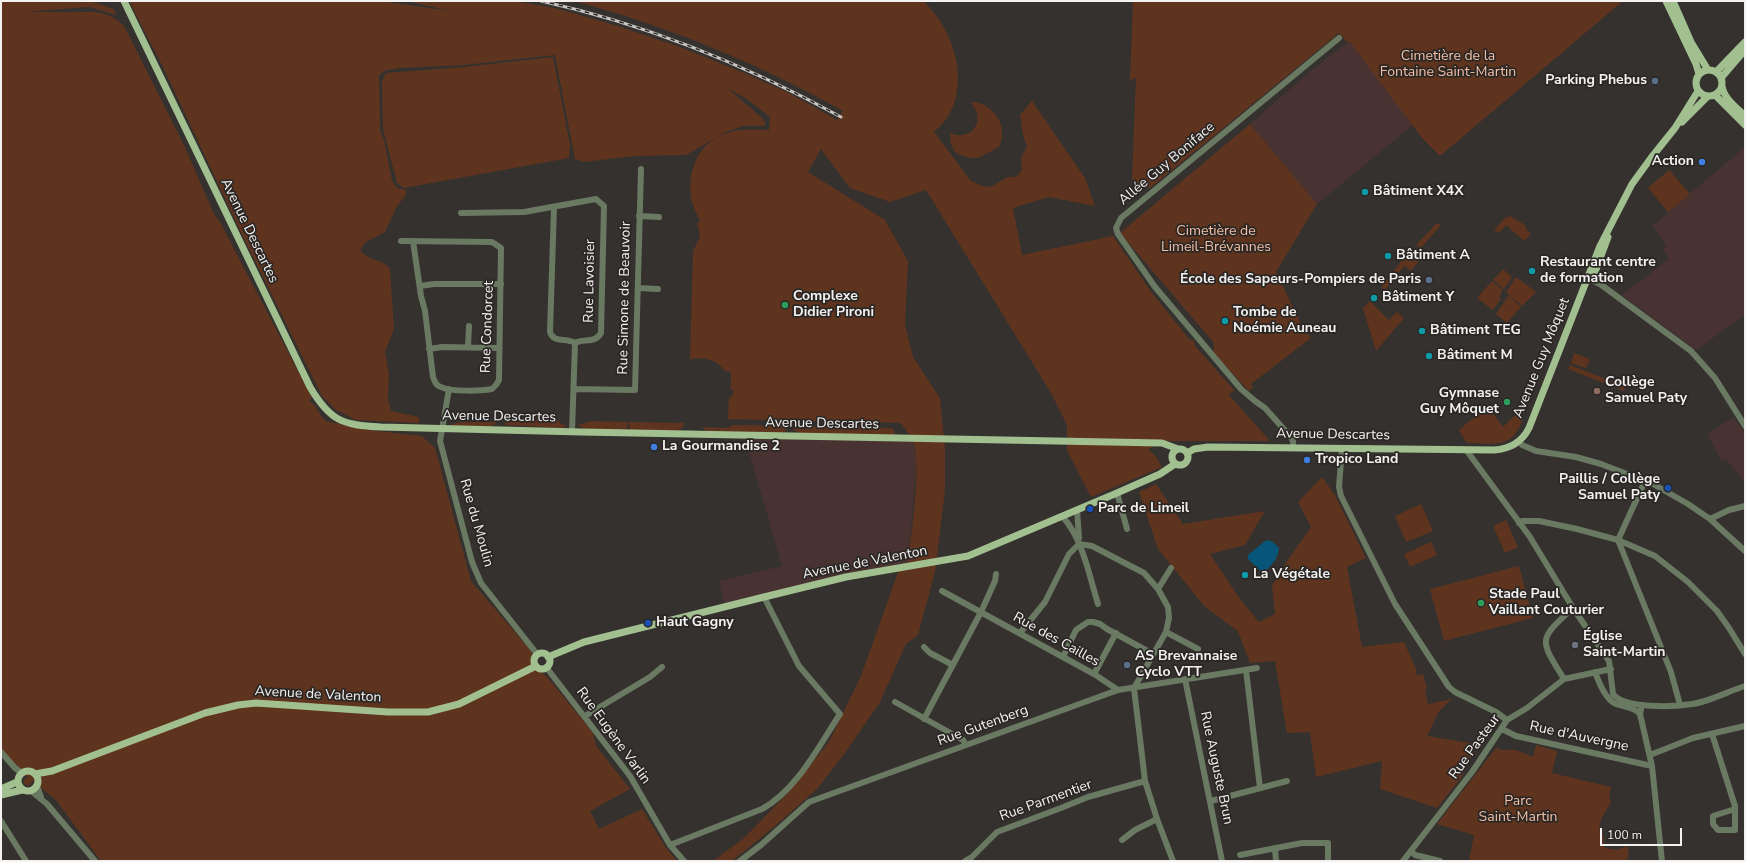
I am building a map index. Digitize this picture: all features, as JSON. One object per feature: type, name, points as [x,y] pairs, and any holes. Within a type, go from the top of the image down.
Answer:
[{"type":"main road","name":"Avenue Descartes","points":[[124,1],[310,387],[320,404],[335,418],[354,425],[442,429],[1162,443],[1175,452]]},
{"type":"main road","points":[[1666,1],[1696,64],[1698,74],[1695,81],[1698,91],[1707,97],[1715,95]]},
{"type":"main road","points":[[1674,1],[1691,42],[1708,70]]},
{"type":"main road","points":[[1716,72],[1745,42]]},
{"type":"main road","points":[[1715,95],[1721,82],[1745,50]]},
{"type":"main road","points":[[1698,74],[1708,70],[1716,72],[1726,97],[1745,116]]},
{"type":"main road","name":"Avenue Guy Môquet","points":[[1523,441],[1600,246],[1632,184],[1675,128],[1698,91]]},
{"type":"main road","points":[[1715,95],[1745,125]]},
{"type":"main road","name":"Avenue Guy Môquet","points":[[1675,128],[1707,97]]},
{"type":"main road","name":"Avenue Guy Môquet","points":[[1479,451],[1501,450],[1523,441],[1532,429],[1592,280],[1612,223]]},
{"type":"main road","points":[[1479,451],[1512,451],[1523,441]]},
{"type":"main road","name":"Avenue Descartes","points":[[1187,452],[1194,449],[1208,447],[1479,451]]},
{"type":"main road","points":[[1183,450],[1187,452],[1189,457],[1187,462],[1183,465],[1175,464],[1172,460],[1175,452],[1183,450]]},
{"type":"main road","name":"Avenue de Valenton","points":[[548,657],[584,642],[846,577],[936,563],[968,556],[1160,474],[1175,464]]},
{"type":"main road","points":[[543,653],[548,657],[550,662],[546,668],[539,669],[536,666],[534,658],[537,654],[543,653]]},
{"type":"main road","name":"Avenue de Valenton","points":[[37,784],[43,776],[52,771],[205,713],[238,705],[256,703],[388,712],[428,712],[459,704],[536,666]]},
{"type":"main road","name":"Avenue de Valenton","points":[[35,774],[52,771]]},
{"type":"main road","points":[[1,795],[16,790],[31,791],[37,784],[35,774],[31,772],[22,773],[19,775],[17,782],[22,790]]},
{"type":"main road","points":[[1,789],[17,782]]},
{"type":"street","name":"Allée Guy Boniface","points":[[1293,448],[1293,441],[1290,436],[1265,408],[1255,402],[1241,389],[1155,287],[1118,234],[1116,228],[1122,218],[1339,38]]},
{"type":"street","name":"Rue Simone de Beauvoir","points":[[574,389],[635,390],[641,169]]},
{"type":"street","name":"Rue Lavoisier","points":[[596,199],[604,206],[601,333],[598,338],[593,340],[580,340],[575,343],[570,340],[556,340],[550,332],[554,206],[596,199]]},
{"type":"street","points":[[462,214],[524,212],[554,206]]},
{"type":"street","points":[[639,216],[659,217]]},
{"type":"street","name":"Rue Condorcet","points":[[401,240],[492,242],[501,248],[499,380],[496,385],[486,390],[449,389]]},
{"type":"street","points":[[413,241],[425,311],[433,378],[436,384],[441,388],[449,389]]},
{"type":"street","points":[[1592,280],[1600,284],[1691,351],[1716,378],[1745,426]]},
{"type":"street","points":[[420,286],[434,284],[501,284]]},
{"type":"street","points":[[638,288],[658,289]]},
{"type":"street","points":[[468,348],[469,326]]},
{"type":"street","points":[[572,432],[575,343]]},
{"type":"street","points":[[429,349],[442,347],[499,348]]},
{"type":"street","name":"Rue du Moulin","points":[[449,389],[440,441],[472,562],[482,583],[537,654]]},
{"type":"street","points":[[1523,441],[1536,451],[1576,457],[1601,464],[1645,481],[1688,504],[1710,520],[1745,551]]},
{"type":"street","points":[[1342,448],[1339,487],[1341,496],[1395,604],[1450,687],[1455,692],[1496,712],[1507,720]]},
{"type":"street","points":[[1467,451],[1542,556],[1573,608],[1609,661],[1615,696],[1623,700],[1642,705],[1680,705],[1693,704],[1745,686]]},
{"type":"street","points":[[1645,481],[1618,540],[1671,672],[1680,705]]},
{"type":"street","points":[[1117,493],[1127,529]]},
{"type":"street","points":[[1710,520],[1730,510],[1745,506]]},
{"type":"street","points":[[1020,633],[1045,602],[1069,554],[1079,544],[1077,510]]},
{"type":"street","points":[[1063,516],[1072,527],[1079,544],[1098,604]]},
{"type":"street","points":[[1519,523],[1522,521],[1539,521],[1618,540],[1655,556],[1688,582],[1717,611],[1730,628],[1745,654]]},
{"type":"street","points":[[1079,544],[1092,546],[1144,573],[1164,597],[1169,612],[1166,632],[1134,688],[1145,781],[1157,819],[1173,861]]},
{"type":"street","points":[[1158,589],[1171,568]]},
{"type":"street","points":[[924,719],[981,612],[995,581],[996,574]]},
{"type":"street","name":"Rue des Cailles","points":[[942,591],[1094,674],[1118,690]]},
{"type":"street","points":[[670,845],[762,809],[775,802],[806,767],[840,714],[799,666],[764,597]]},
{"type":"street","points":[[1564,679],[1544,644],[1552,627],[1573,608]]},
{"type":"street","points":[[1062,657],[1076,630],[1088,622],[1100,624],[1153,654]]},
{"type":"street","points":[[1166,632],[1198,649]]},
{"type":"street","points":[[1094,674],[1116,633]]},
{"type":"street","points":[[924,646],[930,653],[953,665]]},
{"type":"street","points":[[585,716],[650,677],[662,666]]},
{"type":"street","name":"Rue Eugène Varlin","points":[[546,668],[585,716],[630,776],[670,845],[684,861]]},
{"type":"street","name":"Rue Gutenberg","points":[[740,861],[761,845],[809,802],[1118,690],[1257,668]]},
{"type":"street","points":[[1246,670],[1260,788]]},
{"type":"street","name":"Rue Pasteur","points":[[1404,861],[1502,730],[1507,720],[1527,708],[1564,679],[1611,670]]},
{"type":"street","points":[[1595,672],[1603,689],[1614,703],[1634,710],[1640,714]]},
{"type":"street","name":"Rue Auguste Brun","points":[[1186,679],[1222,861]]},
{"type":"street","points":[[895,702],[963,740],[966,745]]},
{"type":"street","points":[[1642,705],[1640,714],[1652,766],[1662,861]]},
{"type":"street","points":[[1650,755],[1693,738],[1745,726]]},
{"type":"street","name":"Rue d'Auvergne","points":[[1502,730],[1516,736],[1652,766]]},
{"type":"street","points":[[1712,734],[1735,809],[1736,830],[1718,830],[1713,824],[1712,816],[1735,809]]},
{"type":"street","points":[[1,752],[15,768],[22,773]]},
{"type":"street","name":"Rue Parmentier","points":[[965,861],[972,857],[997,832],[1088,797],[1145,781]]},
{"type":"street","points":[[1211,801],[1287,781]]},
{"type":"street","points":[[37,784],[42,798]]},
{"type":"street","points":[[31,791],[42,798],[95,861]]},
{"type":"street","points":[[1122,840],[1135,830],[1157,819]]},
{"type":"street","points":[[1,821],[26,861]]},
{"type":"street","points":[[1240,855],[1302,843],[1328,843],[1328,861]]},
{"type":"street","points":[[1275,848],[1276,861]]},
{"type":"street","points":[[1412,852],[1415,855],[1440,861]]},
{"type":"shaded area","points":[[1349,41],[1413,125],[1317,204],[1250,124],[1307,74]]},
{"type":"shaded area","points":[[1745,147],[1745,315],[1696,350],[1622,295],[1669,259],[1662,249],[1667,246],[1652,226]]},
{"type":"shaded area","points":[[1734,417],[1745,434],[1744,482],[1726,459],[1722,462],[1707,434]]},
{"type":"shaded area","points":[[745,438],[913,441],[917,460],[908,563],[724,603],[719,581],[782,566]]},
{"type":"green space","points":[[1,1],[91,1],[114,9],[116,15],[89,7],[24,12],[95,12],[111,16],[124,26],[184,145],[214,214],[220,222],[312,398],[309,400],[326,421],[368,430],[422,436],[435,448],[471,581],[532,652],[533,665],[549,679],[593,733],[596,746],[630,789],[590,811],[599,829],[642,809],[666,848],[677,861],[101,861],[56,800],[32,781],[29,786],[24,784],[24,780],[28,777],[1,752]]},
{"type":"green space","points":[[129,1],[380,1],[451,11],[406,1],[514,1],[555,8],[618,26],[680,47],[789,93],[837,120],[843,111],[778,77],[745,62],[677,34],[573,1],[923,1],[935,14],[945,29],[957,65],[958,84],[955,102],[947,118],[934,132],[971,181],[985,187],[992,186],[1008,177],[1016,177],[1020,173],[1022,169],[1021,158],[1027,147],[1023,135],[1020,115],[1032,101],[1085,178],[1095,206],[1049,197],[1013,208],[1022,255],[1113,236],[1152,293],[1190,340],[1194,340],[1195,346],[1234,390],[1229,395],[1270,441],[1167,441],[1148,449],[1154,454],[1162,467],[1091,497],[1067,450],[1067,425],[1051,393],[926,190],[890,202],[850,188],[821,149],[808,172],[885,220],[908,261],[905,324],[913,357],[940,398],[945,449],[945,490],[935,572],[918,635],[906,644],[880,702],[845,753],[817,789],[775,826],[732,861],[713,861],[744,838],[787,794],[829,742],[861,676],[901,564],[908,563],[915,500],[915,451],[913,441],[901,423],[728,419],[729,397],[732,397],[734,390],[731,390],[731,372],[725,371],[713,361],[690,359],[693,251],[700,237],[697,223],[700,222],[692,202],[691,191],[691,180],[696,160],[708,144],[727,133],[737,130],[769,130],[770,117],[747,99],[727,88],[761,117],[765,122],[765,126],[743,126],[726,132],[686,155],[634,156],[584,162],[575,159],[555,55],[464,65],[400,68],[383,71],[379,76],[380,130],[384,140],[392,181],[397,188],[406,190],[406,195],[397,206],[385,232],[366,242],[360,250],[363,254],[383,263],[390,269],[394,329],[385,352],[389,374],[388,399],[391,411],[419,417],[419,423],[356,420],[336,410],[322,396],[246,243],[163,67]]},
{"type":"green space","name":"Cimetière de la Fontaine Saint-Martin","points":[[1133,1],[1623,1],[1440,156],[1422,138],[1349,41],[1347,42],[1339,33],[1150,188],[1142,188],[1135,185],[1132,178],[1136,77],[1130,81]]},
{"type":"green space","points":[[553,57],[570,145],[569,158],[404,188],[397,183],[383,129],[382,81],[386,73],[464,67]]},
{"type":"green space","points":[[971,103],[980,103],[993,111],[1001,124],[1002,132],[1002,139],[999,147],[978,158],[970,158],[956,153],[950,139],[950,133],[964,135],[970,132],[977,123],[976,110]]},
{"type":"green space","name":"Cimetière de Limeil-Brévannes","points":[[1250,124],[1317,204],[1276,272],[1303,328],[1311,338],[1251,384],[1253,387],[1249,391],[1214,354],[1214,343],[1120,233]]},
{"type":"green space","points":[[1669,170],[1690,194],[1668,212],[1648,188]]},
{"type":"green space","points":[[1510,216],[1525,225],[1526,229],[1531,234],[1524,241],[1506,225],[1499,233],[1494,230],[1505,218]]},
{"type":"green space","points":[[1438,223],[1441,225],[1420,249],[1417,244]]},
{"type":"green space","points":[[1416,246],[1419,251],[1418,254],[1419,252],[1423,255],[1411,271],[1408,269],[1410,267],[1407,268],[1404,266],[1385,290],[1382,288],[1382,285],[1405,257],[1408,259],[1412,255],[1410,253]]},
{"type":"green space","points":[[1503,269],[1512,277],[1504,289],[1493,280]]},
{"type":"green space","points":[[1516,277],[1536,292],[1522,306],[1506,292]]},
{"type":"green space","points":[[1492,281],[1503,290],[1499,297],[1501,299],[1493,310],[1477,298]]},
{"type":"green space","points":[[1509,295],[1521,307],[1507,323],[1496,314]]},
{"type":"green space","points":[[1370,301],[1389,320],[1397,312],[1404,318],[1376,351],[1363,308]]},
{"type":"green space","points":[[1574,353],[1590,359],[1586,368],[1571,363]]},
{"type":"green space","points":[[1570,365],[1626,387],[1624,391],[1568,369]]},
{"type":"green space","points":[[1487,406],[1503,427],[1516,414],[1522,421],[1516,433],[1509,440],[1499,443],[1485,444],[1466,442],[1459,430]]},
{"type":"green space","points":[[526,419],[556,419],[561,424],[567,425],[562,428],[505,425],[505,422],[516,422]]},
{"type":"green space","points":[[592,421],[628,422],[627,430],[585,429],[577,425]]},
{"type":"green space","points":[[461,422],[496,422],[489,427],[451,426],[452,424]]},
{"type":"green space","points":[[629,422],[685,423],[682,428],[676,431],[630,430]]},
{"type":"green space","points":[[732,425],[788,426],[786,431],[781,433],[706,431],[702,427],[728,428]]},
{"type":"green space","points":[[792,426],[891,428],[894,430],[895,435],[805,434],[795,431]]},
{"type":"green space","points":[[1322,477],[1335,495],[1366,558],[1347,567],[1362,647],[1404,642],[1417,671],[1415,676],[1423,674],[1427,688],[1425,689],[1428,704],[1452,699],[1439,711],[1427,736],[1476,744],[1476,747],[1461,778],[1437,808],[1380,789],[1382,761],[1316,777],[1310,732],[1287,733],[1275,661],[1250,663],[1238,631],[1205,607],[1158,549],[1139,492],[1156,484],[1183,524],[1265,511],[1245,545],[1210,554],[1240,599],[1259,622],[1275,614],[1272,586],[1287,561],[1311,527],[1298,502]]},
{"type":"green space","points":[[1421,504],[1433,531],[1406,542],[1395,516]]},
{"type":"green space","points":[[1506,520],[1518,547],[1505,553],[1493,526]]},
{"type":"green space","points":[[1431,542],[1437,555],[1410,567],[1404,554]]},
{"type":"green space","name":"Stade Paul Vaillant Couturier","points":[[1519,566],[1533,618],[1444,641],[1430,589]]},
{"type":"green space","name":"Parc Saint-Martin","points":[[1536,745],[1557,751],[1552,773],[1611,787],[1609,795],[1611,802],[1601,819],[1599,831],[1603,835],[1604,847],[1615,850],[1626,846],[1629,851],[1627,861],[1469,861],[1474,835],[1437,824],[1496,748],[1503,750],[1516,750],[1533,757]]},
{"type":"water","points":[[1268,540],[1279,548],[1274,562],[1263,573],[1248,559],[1248,555]]},
{"type":"railway","points":[[541,1],[580,10],[657,34],[695,48],[769,80],[841,117]]},
{"type":"place","name":"Parking Phebus","points":[[1655,81]]},
{"type":"place","name":"Action","points":[[1702,162]]},
{"type":"place","name":"Bâtiment X4X","points":[[1365,192]]},
{"type":"place","name":"Bâtiment A","points":[[1388,256]]},
{"type":"place","name":"Restaurant centre de formation","points":[[1532,271]]},
{"type":"place","name":"École des Sapeurs-Pompiers de Paris","points":[[1429,280]]},
{"type":"place","name":"Bâtiment Y","points":[[1374,298]]},
{"type":"place","name":"Complexe Didier Pironi","points":[[785,305]]},
{"type":"place","name":"Tombe de Noémie Auneau","points":[[1225,321]]},
{"type":"place","name":"Bâtiment TEG","points":[[1422,331]]},
{"type":"place","name":"Bâtiment M","points":[[1429,356]]},
{"type":"place","name":"Collège Samuel Paty","points":[[1597,391]]},
{"type":"place","name":"Gymnase Guy Môquet","points":[[1507,402]]},
{"type":"place","name":"La Gourmandise 2","points":[[654,447]]},
{"type":"place","name":"Tropico Land","points":[[1307,460]]},
{"type":"place","name":"Paillis / Collège Samuel Paty","points":[[1668,488]]},
{"type":"place","name":"Parc de Limeil","points":[[1090,509]]},
{"type":"place","name":"La Végétale","points":[[1245,575]]},
{"type":"place","name":"Stade Paul Vaillant Couturier","points":[[1481,603]]},
{"type":"place","name":"Haut Gagny","points":[[648,623]]},
{"type":"place","name":"Église Saint-Martin","points":[[1575,645]]},
{"type":"place","name":"AS Brevannaise Cyclo VTT","points":[[1127,665]]}]
